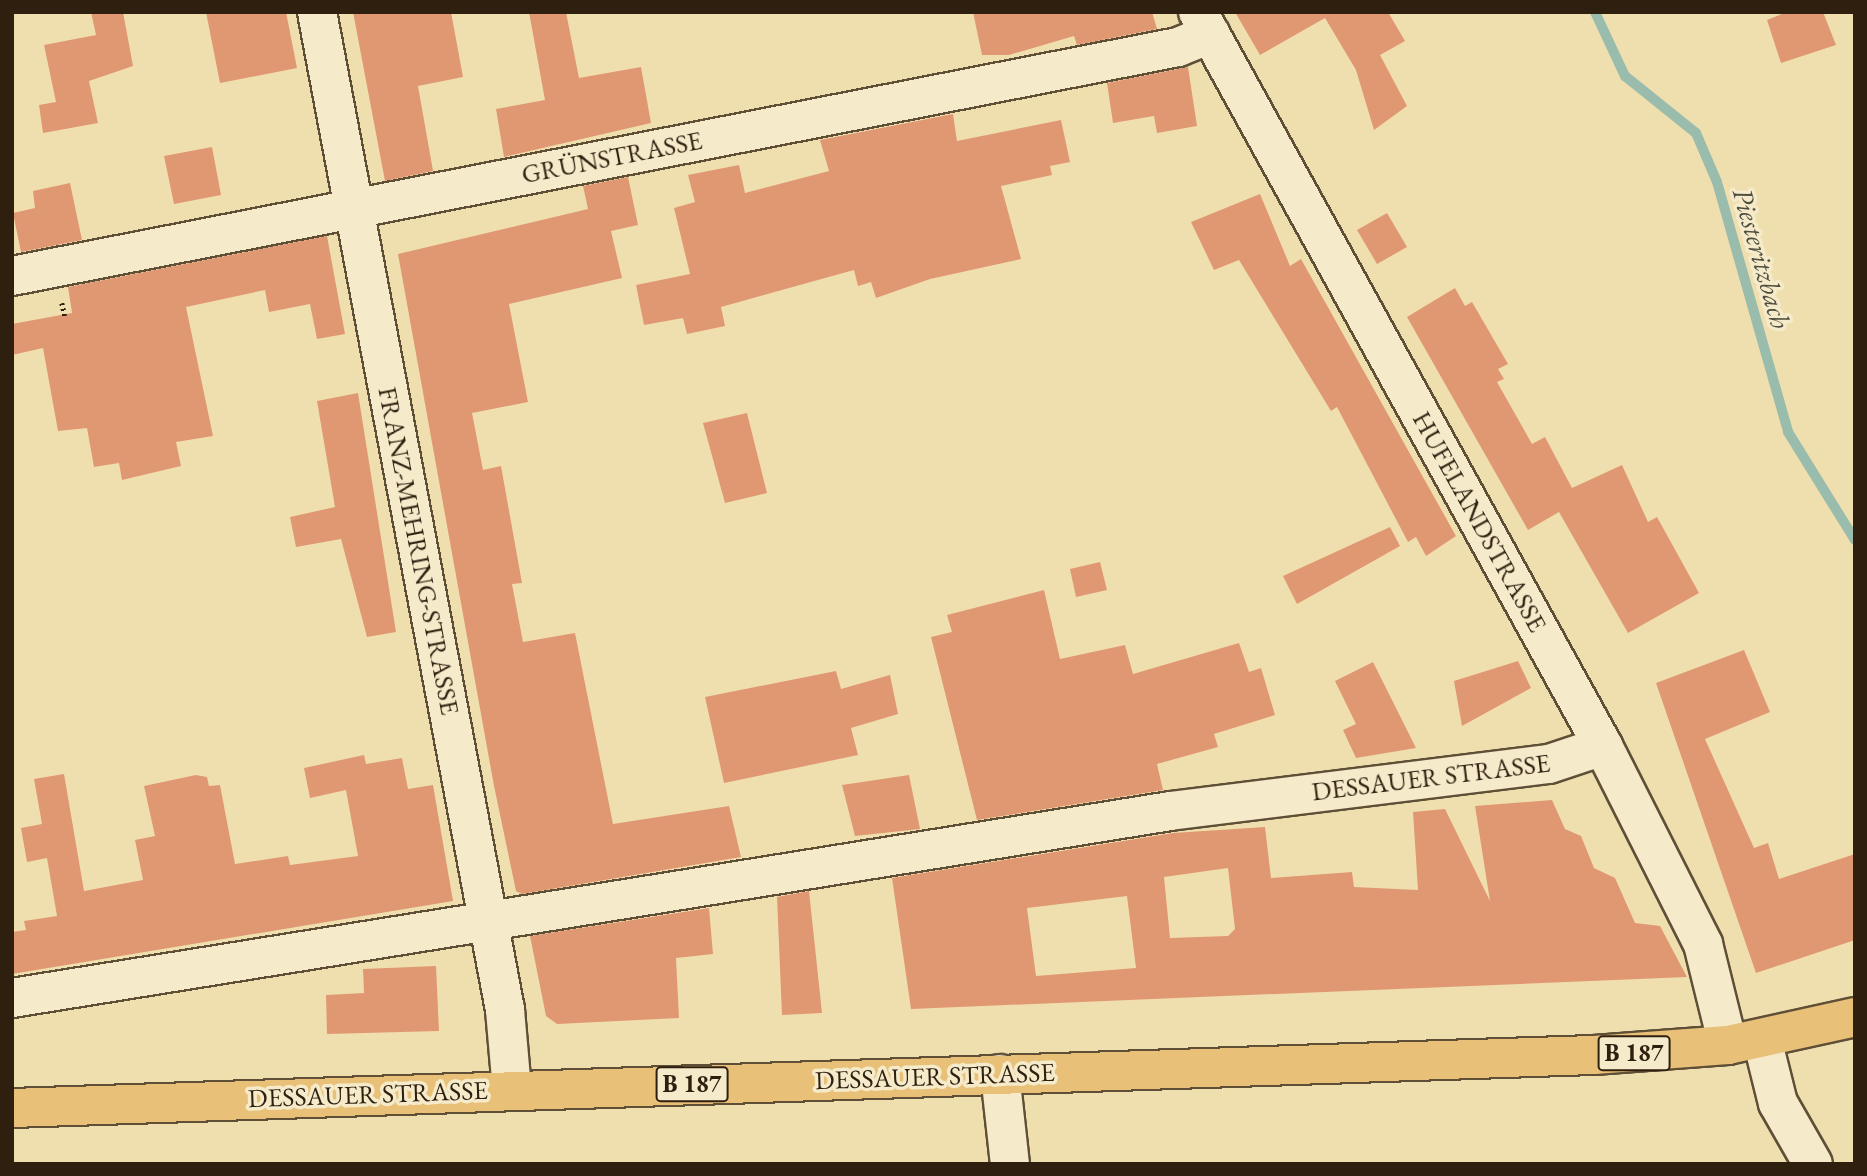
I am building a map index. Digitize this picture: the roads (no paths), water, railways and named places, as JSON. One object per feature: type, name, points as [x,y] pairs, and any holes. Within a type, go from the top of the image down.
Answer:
[{"type":"main road","name":"DESSAUER STRASSE","points":[[12,1108],[1594,1055],[1745,1042],[1851,1018]]},
{"type":"street","name":"FRANZ-MEHRING-STRASSE","points":[[317,12],[509,1031],[512,1090]]},
{"type":"street","name":"GRÜNSTRASSE","points":[[12,276],[1164,50],[1204,23]]},
{"type":"street","name":"HUFELANDSTRASSE","points":[[1204,23],[1603,746],[1703,944],[1745,1042],[1813,1164]]},
{"type":"street","name":"DESSAUER STRASSE","points":[[12,998],[1170,811],[1549,764],[1603,746]]},
{"type":"street","points":[[1000,1074],[1010,1164]]},
{"type":"waterway","name":"Piesteritzbach","points":[[1595,12],[1625,76],[1696,133],[1717,182],[1788,432],[1855,540]]}]
